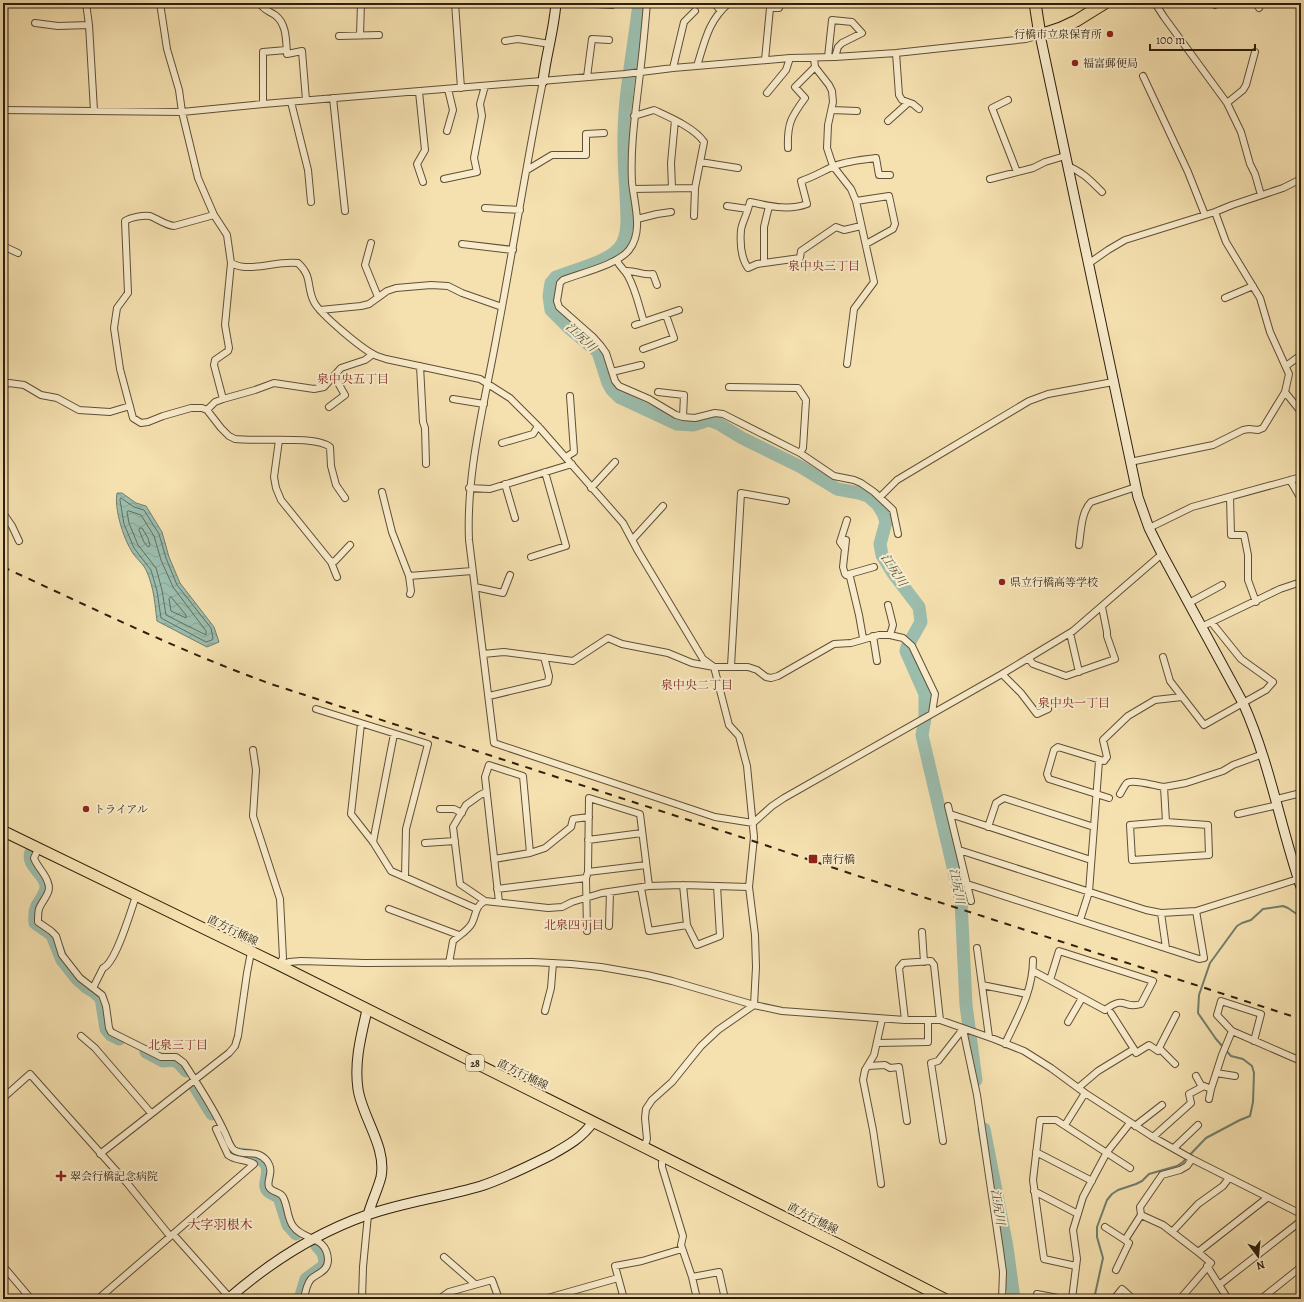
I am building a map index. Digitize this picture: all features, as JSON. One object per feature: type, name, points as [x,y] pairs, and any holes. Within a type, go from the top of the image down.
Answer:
[{"type":"highway","points":[[1035,3],[1040,35],[1076,21],[1105,3]]},
{"type":"main road","name":"直方行橋線","points":[[3,832],[279,965],[926,1288],[945,1299]]},
{"type":"street","points":[[86,3],[94,111]]},
{"type":"street","points":[[160,3],[168,49],[179,90],[182,112],[198,178],[214,215],[227,235],[230,263],[226,324],[229,348],[228,351],[215,360],[214,365],[223,398]]},
{"type":"street","points":[[260,3],[262,8],[275,16],[282,23],[286,35],[286,54],[302,51],[306,100]]},
{"type":"street","points":[[360,35],[361,3]]},
{"type":"street","points":[[455,3],[461,88]]},
{"type":"street","points":[[556,3],[550,44],[544,66],[543,81],[470,488],[468,518],[472,571],[494,743],[715,817],[753,823]]},
{"type":"street","points":[[578,3],[612,5],[612,3]]},
{"type":"street","points":[[647,3],[634,116],[632,149],[633,189],[637,230],[629,250],[617,261],[563,280],[558,288],[557,301],[559,307],[602,346],[606,353],[615,381],[619,386],[649,399],[676,415],[683,417],[695,418],[715,413],[724,414],[800,453],[834,476],[861,482],[880,497],[893,510],[898,534]]},
{"type":"street","points":[[714,3],[720,10]]},
{"type":"street","points":[[697,66],[708,30],[720,10],[729,3]]},
{"type":"street","points":[[765,60],[770,8],[779,8],[781,3]]},
{"type":"street","points":[[1155,3],[1226,103],[1241,132],[1250,164],[1262,195]]},
{"type":"street","points":[[674,68],[684,22],[695,11]]},
{"type":"street","points":[[832,20],[852,22],[862,33],[838,46],[832,57],[832,20]]},
{"type":"street","points":[[35,23],[58,26],[88,25]]},
{"type":"street","points":[[339,36],[379,35]]},
{"type":"street","points":[[3,110],[182,112],[306,100],[419,92],[625,74],[765,60],[896,53],[1026,39],[1040,35],[1136,487],[1149,528],[1244,703],[1254,726],[1300,883],[1196,911],[1161,913],[1146,910],[959,850]]},
{"type":"street","points":[[505,41],[518,39],[550,44]]},
{"type":"street","points":[[587,77],[592,39],[609,40]]},
{"type":"street","points":[[263,104],[263,52],[286,50]]},
{"type":"street","points":[[1226,103],[1244,90],[1255,52]]},
{"type":"street","points":[[896,53],[899,95],[902,100],[913,104],[919,109]]},
{"type":"street","points":[[768,93],[786,70],[790,58]]},
{"type":"street","points":[[814,58],[815,67],[832,91],[833,102],[828,125],[827,148],[833,166],[851,189],[856,202],[874,282],[854,309],[847,364]]},
{"type":"street","points":[[788,148],[789,123],[794,112],[805,98],[795,87],[815,67]]},
{"type":"street","points":[[1143,76],[1188,172],[1205,214]]},
{"type":"street","points":[[444,179],[477,172],[474,158],[482,116],[480,104],[485,86]]},
{"type":"street","points":[[447,131],[453,110],[448,89]]},
{"type":"street","points":[[419,92],[425,150],[417,164],[423,182]]},
{"type":"street","points":[[333,98],[346,211]]},
{"type":"street","points":[[1008,100],[992,108],[1016,172]]},
{"type":"street","points":[[291,102],[308,170],[311,202]]},
{"type":"street","points":[[888,121],[908,103]]},
{"type":"street","points":[[634,116],[654,110],[676,120],[701,137],[704,142],[695,188],[694,216]]},
{"type":"street","points":[[832,110],[857,111]]},
{"type":"street","points":[[672,188],[671,163],[676,120]]},
{"type":"street","points":[[527,170],[552,155],[586,155],[586,134],[604,133]]},
{"type":"street","points":[[990,179],[1033,168],[1045,162],[1065,156]]},
{"type":"street","points":[[862,226],[844,230],[836,226],[801,251],[800,258],[757,264],[748,268],[742,256],[741,230],[750,202],[787,208],[797,208],[807,204],[801,181],[815,176],[833,166],[844,163],[876,158],[879,175],[890,175]]},
{"type":"street","points":[[700,162],[738,168]]},
{"type":"street","points":[[1067,166],[1075,169],[1087,177],[1102,192]]},
{"type":"street","points":[[1088,264],[1125,240],[1214,212],[1283,188],[1301,179]]},
{"type":"street","points":[[633,189],[695,188]]},
{"type":"street","points":[[856,202],[889,196],[895,224],[893,229],[866,244]]},
{"type":"street","points":[[727,206],[748,208]]},
{"type":"street","points":[[764,263],[764,227],[769,206]]},
{"type":"street","points":[[486,208],[520,210]]},
{"type":"street","points":[[637,219],[671,212]]},
{"type":"street","points":[[1130,462],[1213,445],[1243,430],[1249,428],[1258,430],[1263,428],[1285,392],[1289,374],[1270,332],[1260,298],[1226,242],[1214,212]]},
{"type":"street","points":[[214,215],[174,226],[168,226],[148,216],[132,218],[125,221],[128,293],[117,308],[114,328],[120,369],[133,418],[141,423],[148,422],[191,408],[202,408],[207,410],[218,425],[229,436],[235,439],[312,441],[329,446],[331,450],[330,463],[336,485],[345,498]]},
{"type":"street","points":[[372,243],[365,266],[378,297]]},
{"type":"street","points":[[462,244],[513,250]]},
{"type":"street","points":[[3,246],[18,253]]},
{"type":"street","points":[[617,261],[620,268],[625,270],[634,270],[644,275],[653,274],[657,285]]},
{"type":"street","points":[[230,263],[244,267],[298,263],[308,276],[313,300],[320,310],[326,317],[373,354],[386,359],[480,380],[510,398],[538,426],[623,523],[703,659],[714,666],[729,725],[739,736],[746,766],[754,837],[749,887],[755,935],[756,967],[754,1005]]},
{"type":"street","points":[[625,270],[629,277],[644,322]]},
{"type":"street","points":[[320,310],[369,304],[387,291],[396,288],[440,285],[448,286],[462,293],[502,307]]},
{"type":"street","points":[[1225,298],[1253,286]]},
{"type":"street","points":[[635,325],[679,310]]},
{"type":"street","points":[[643,349],[674,338],[666,315]]},
{"type":"street","points":[[207,410],[215,402],[223,398],[255,390],[274,383],[318,389],[324,387],[343,367],[365,360],[373,354]]},
{"type":"street","points":[[1286,366],[1301,355]]},
{"type":"street","points":[[612,372],[641,365]]},
{"type":"street","points":[[420,366],[423,422],[425,428],[426,464]]},
{"type":"street","points":[[329,407],[345,395],[334,376]]},
{"type":"street","points":[[880,497],[897,480],[1029,402],[1048,394],[1113,382]]},
{"type":"street","points":[[3,388],[4,385],[8,383],[24,385],[41,395],[57,398],[79,410],[110,412],[130,406]]},
{"type":"street","points":[[729,387],[798,388],[806,400],[803,448],[800,453]]},
{"type":"street","points":[[658,392],[684,394],[683,417]]},
{"type":"street","points":[[1285,392],[1301,412]]},
{"type":"street","points":[[566,457],[574,452],[570,396]]},
{"type":"street","points":[[453,399],[484,404]]},
{"type":"street","points":[[502,443],[532,434],[538,426]]},
{"type":"street","points":[[279,440],[274,477],[276,488],[281,500],[331,562],[337,577]]},
{"type":"street","points":[[3,462],[3,470]]},
{"type":"street","points":[[591,488],[615,462]]},
{"type":"street","points":[[470,488],[490,488],[572,464]]},
{"type":"street","points":[[530,557],[566,546],[545,472]]},
{"type":"street","points":[[1149,528],[1192,507],[1301,477]]},
{"type":"street","points":[[1290,480],[1301,499]]},
{"type":"street","points":[[505,484],[515,518]]},
{"type":"street","points":[[1079,545],[1085,511],[1089,504],[1136,487]]},
{"type":"street","points":[[382,492],[392,532],[409,576],[410,594]]},
{"type":"street","points":[[731,666],[741,493],[786,500]]},
{"type":"street","points":[[1230,497],[1232,535],[1244,534],[1248,555],[1248,580],[1256,602]]},
{"type":"street","points":[[632,540],[663,506]]},
{"type":"street","points":[[3,513],[12,526],[19,541]]},
{"type":"street","points":[[845,549],[840,542],[847,520]]},
{"type":"street","points":[[846,540],[843,567],[846,575],[850,577],[864,638]]},
{"type":"street","points":[[331,562],[335,561],[350,545]]},
{"type":"street","points":[[753,823],[772,806],[784,798],[1002,674],[1070,633],[1162,554]]},
{"type":"street","points":[[846,575],[874,567]]},
{"type":"street","points":[[409,576],[472,571]]},
{"type":"street","points":[[474,588],[504,593],[510,575]]},
{"type":"street","points":[[1202,627],[1280,589],[1300,584]]},
{"type":"street","points":[[1189,603],[1222,586]]},
{"type":"street","points":[[888,605],[893,625],[890,635]]},
{"type":"street","points":[[1028,658],[1033,664],[1066,676],[1115,659],[1107,636],[1108,632],[1102,607]]},
{"type":"street","points":[[1163,657],[1170,681],[1204,725],[1266,690],[1273,682],[1241,659],[1212,623]]},
{"type":"street","points":[[1070,633],[1079,672]]},
{"type":"street","points":[[483,654],[504,652],[573,661],[608,638],[622,644],[668,653],[692,663],[714,666],[748,667],[757,670],[766,677],[773,678],[834,644],[851,643],[873,636],[890,635],[903,638],[912,646],[935,694],[932,713]]},
{"type":"street","points":[[873,636],[878,661]]},
{"type":"street","points":[[489,696],[548,682],[549,676],[544,657]]},
{"type":"street","points":[[1002,674],[1021,693],[1037,714],[1048,709]]},
{"type":"street","points":[[1109,798],[1049,779],[1047,774],[1054,750],[1058,747],[1104,762],[1107,757],[1103,740],[1128,716],[1155,700],[1182,697]]},
{"type":"street","points":[[316,709],[428,744],[406,829],[405,877]]},
{"type":"street","points":[[362,724],[351,814],[373,842],[391,871],[477,909]]},
{"type":"street","points":[[373,842],[394,734]]},
{"type":"street","points":[[253,750],[256,770],[253,816],[280,899],[280,918],[284,958],[279,965]]},
{"type":"street","points":[[1120,794],[1126,784],[1131,782],[1164,787],[1193,781],[1223,771],[1232,764],[1263,754]]},
{"type":"street","points":[[1080,920],[1089,892],[1099,761]]},
{"type":"street","points":[[499,902],[486,792],[485,777],[489,765],[523,776],[530,853]]},
{"type":"street","points":[[1164,787],[1166,822]]},
{"type":"street","points":[[485,901],[460,884],[453,827],[466,805],[486,792]]},
{"type":"street","points":[[1238,814],[1301,793]]},
{"type":"street","points":[[587,931],[587,875],[590,798],[640,814],[649,886]]},
{"type":"street","points":[[988,826],[996,803],[1004,798],[1094,826]]},
{"type":"street","points":[[948,806],[971,901]]},
{"type":"street","points":[[440,810],[454,809],[462,813]]},
{"type":"street","points":[[950,814],[1092,860]]},
{"type":"street","points":[[494,859],[530,853],[546,848],[571,827],[573,819],[589,817]]},
{"type":"street","points":[[1166,822],[1208,825],[1209,855],[1132,860],[1130,825],[1166,822]]},
{"type":"street","points":[[588,840],[642,833]]},
{"type":"street","points":[[425,843],[455,841]]},
{"type":"street","points":[[38,849],[34,858],[37,866],[48,881],[49,887],[48,893],[39,908],[38,922],[56,936],[62,955],[80,978],[102,995],[106,1006],[108,1028],[111,1032],[161,1057],[176,1057],[184,1063],[222,1126],[232,1148],[234,1150],[261,1155],[266,1160],[271,1172],[268,1184],[269,1188],[270,1190],[280,1193],[284,1198],[291,1224],[294,1228],[320,1242],[325,1249],[327,1266],[308,1283],[304,1299]]},
{"type":"street","points":[[497,889],[646,865]]},
{"type":"street","points":[[967,884],[1199,959],[1204,958],[1196,911]]},
{"type":"street","points":[[449,963],[453,941],[467,930],[472,923],[480,903],[485,901],[548,908],[562,907],[587,897],[649,886],[683,885],[749,887]]},
{"type":"street","points":[[683,885],[687,925],[697,945],[720,936],[717,886]]},
{"type":"street","points":[[641,888],[649,931],[687,925]]},
{"type":"street","points":[[609,926],[610,892]]},
{"type":"street","points":[[94,986],[103,968],[106,967],[111,961],[120,943],[136,896]]},
{"type":"street","points":[[389,909],[460,935]]},
{"type":"street","points":[[1161,913],[1166,948]]},
{"type":"street","points":[[922,932],[924,962]]},
{"type":"street","points":[[978,948],[990,1037]]},
{"type":"street","points":[[1033,971],[1105,1010],[1114,1003],[1121,1002],[1134,1006],[1141,1004],[1153,981],[1059,951],[1050,980]]},
{"type":"street","points":[[100,1154],[229,1053],[235,1046],[238,1036],[251,952]]},
{"type":"street","points":[[1005,1044],[1028,994],[1033,971],[1033,960]]},
{"type":"street","points":[[279,965],[301,961],[364,963],[553,963],[601,967],[647,975],[754,1005],[782,1011],[882,1019],[940,1020],[990,1037],[1024,1051],[1153,1137],[1192,1159],[1301,1214]]},
{"type":"street","points":[[905,1020],[899,968],[903,963],[931,961],[934,965],[940,1020]]},
{"type":"street","points":[[545,1011],[551,988],[553,963]]},
{"type":"street","points":[[982,985],[1028,994]]},
{"type":"street","points":[[1068,1022],[1082,998]]},
{"type":"street","points":[[1254,1041],[1261,1014],[1221,1001],[1217,1015],[1232,1031],[1254,1041],[1301,1061]]},
{"type":"street","points":[[644,1148],[647,1139],[645,1118],[646,1109],[652,1100],[672,1082],[701,1046],[718,1030],[754,1005]]},
{"type":"street","points":[[362,1299],[363,1259],[368,1215],[381,1177],[380,1153],[360,1099],[357,1084],[358,1048],[367,1010]]},
{"type":"street","points":[[1111,1013],[1136,1053],[1149,1045],[1158,1051],[1176,1015]]},
{"type":"street","points":[[881,1184],[873,1130],[863,1080],[865,1070],[874,1055],[878,1043],[882,1019]]},
{"type":"street","points":[[878,1043],[928,1042],[928,1020]]},
{"type":"street","points":[[944,1141],[931,1063],[938,1061],[963,1029]]},
{"type":"street","points":[[963,1029],[977,1095],[1000,1250],[1003,1272],[1002,1299]]},
{"type":"street","points":[[1209,1099],[1216,1073],[1232,1031]]},
{"type":"street","points":[[81,1036],[95,1048],[151,1113]]},
{"type":"street","points":[[1159,1048],[1175,1064]]},
{"type":"street","points":[[1078,1088],[1098,1071],[1134,1050]]},
{"type":"street","points":[[868,1066],[885,1065],[890,1068],[900,1067],[907,1121]]},
{"type":"street","points":[[1216,1073],[1235,1076]]},
{"type":"street","points":[[3,1098],[30,1074],[138,1196],[143,1204],[229,1298],[275,1261],[314,1239],[368,1215],[398,1206],[484,1185],[515,1172],[575,1141],[587,1131],[593,1122]]},
{"type":"street","points":[[1196,1076],[1202,1087]]},
{"type":"street","points":[[1153,1137],[1191,1104],[1189,1094],[1204,1086],[1211,1089]]},
{"type":"street","points":[[1065,1125],[1085,1093]]},
{"type":"street","points":[[1072,1299],[1077,1259],[1073,1230],[1083,1197],[1108,1152],[1133,1124],[1162,1105]]},
{"type":"street","points":[[1076,1266],[1044,1259],[1033,1180],[1040,1120],[1056,1120],[1108,1152],[1130,1168]]},
{"type":"street","points":[[1174,1148],[1198,1125]]},
{"type":"street","points":[[98,1299],[254,1164],[249,1160],[230,1157],[228,1155],[216,1129],[222,1126]]},
{"type":"street","points":[[1036,1152],[1092,1181]]},
{"type":"street","points":[[664,1157],[662,1167],[683,1236],[681,1245],[697,1299]]},
{"type":"street","points":[[1125,1240],[1142,1215],[1140,1207],[1162,1175],[1180,1170],[1187,1166],[1192,1159]]},
{"type":"street","points":[[1172,1232],[1198,1204],[1223,1186],[1229,1178]]},
{"type":"street","points":[[1034,1191],[1078,1214]]},
{"type":"street","points":[[1198,1252],[1267,1198]]},
{"type":"street","points":[[1142,1215],[1163,1225],[1211,1262],[1182,1298]]},
{"type":"street","points":[[1219,1285],[1301,1221]]},
{"type":"street","points":[[1105,1227],[1129,1243],[1116,1270]]},
{"type":"street","points":[[624,1299],[615,1266],[642,1261],[682,1249]]},
{"type":"street","points":[[444,1257],[475,1284]]},
{"type":"street","points":[[3,1266],[31,1299]]},
{"type":"street","points":[[1207,1266],[1228,1299]]},
{"type":"street","points":[[1261,1299],[1301,1267]]},
{"type":"street","points":[[692,1278],[719,1272],[725,1299]]},
{"type":"street","points":[[544,1299],[618,1278]]},
{"type":"street","points":[[439,1299],[450,1292],[492,1280],[499,1299]]},
{"type":"street","points":[[1114,1299],[1122,1289],[1133,1299]]},
{"type":"street","points":[[1037,1294],[1063,1299]]},
{"type":"water","points":[[117,493],[122,493],[136,503],[146,506],[162,532],[169,557],[180,583],[214,627],[219,642],[207,647],[157,621],[154,596],[146,569],[131,550],[122,530],[118,514],[116,499]]},
{"type":"waterway","name":"江尻川","points":[[639,3],[625,111],[624,152],[627,219],[626,232],[622,244],[610,256],[556,277],[551,283],[549,296],[551,310],[569,328],[598,352],[608,383],[619,397],[677,424],[693,425],[709,420],[719,424],[742,438],[801,467],[837,489],[868,496],[878,505],[883,513],[886,522],[880,544],[882,555],[893,573],[919,607],[921,622],[906,651],[925,694],[925,718],[922,735],[961,901],[966,1005],[976,1080]]},
{"type":"waterway","points":[[31,852],[31,861],[45,881],[46,885],[44,894],[35,910],[35,923],[52,935],[62,960],[77,979],[101,998],[106,1029],[111,1035],[119,1039]]},
{"type":"waterway","points":[[1094,1299],[1103,1258],[1097,1237],[1097,1227],[1107,1200],[1112,1194],[1118,1190],[1142,1181],[1149,1174],[1177,1166],[1183,1162],[1206,1138],[1250,1116],[1253,1102],[1254,1073],[1252,1066],[1243,1059],[1231,1056],[1216,1039],[1198,1013],[1199,995],[1210,963],[1237,926],[1251,920],[1263,909],[1283,906],[1301,917]]},
{"type":"waterway","points":[[146,1052],[163,1061],[172,1060],[178,1062],[186,1071]]},
{"type":"waterway","points":[[194,1085],[212,1114]]},
{"type":"waterway","name":"江尻川","points":[[984,1129],[1007,1247],[1014,1299]]},
{"type":"waterway","points":[[222,1134],[231,1152],[256,1156],[267,1166],[268,1171],[266,1188],[269,1192],[279,1197],[288,1225],[296,1234]]},
{"type":"waterway","points":[[300,1299],[306,1279],[324,1266],[324,1255],[317,1246]]},
{"type":"railway","points":[[3,567],[171,644],[274,685],[1301,1019]]},
{"type":"place","name":"行橋市立泉保育所","points":[[1110,34]]},
{"type":"place","name":"福富郵便局","points":[[1075,63]]},
{"type":"place","name":"県立行橋高等学校","points":[[1002,582]]},
{"type":"place","name":"トライアル","points":[[86,809]]},
{"type":"place","name":"南行橋","points":[[813,859]]},
{"type":"place","name":"翠会行橋記念病院","points":[[61,1176]]},
{"type":"district","name":"泉中央三丁目","points":[[824,266]]},
{"type":"district","name":"泉中央五丁目","points":[[353,379]]},
{"type":"district","name":"泉中央二丁目","points":[[697,685]]},
{"type":"district","name":"泉中央一丁目","points":[[1074,703]]},
{"type":"district","name":"北泉四丁目","points":[[574,925]]},
{"type":"district","name":"北泉三丁目","points":[[178,1045]]},
{"type":"district","name":"大字羽根木","points":[[220,1224]]}]
